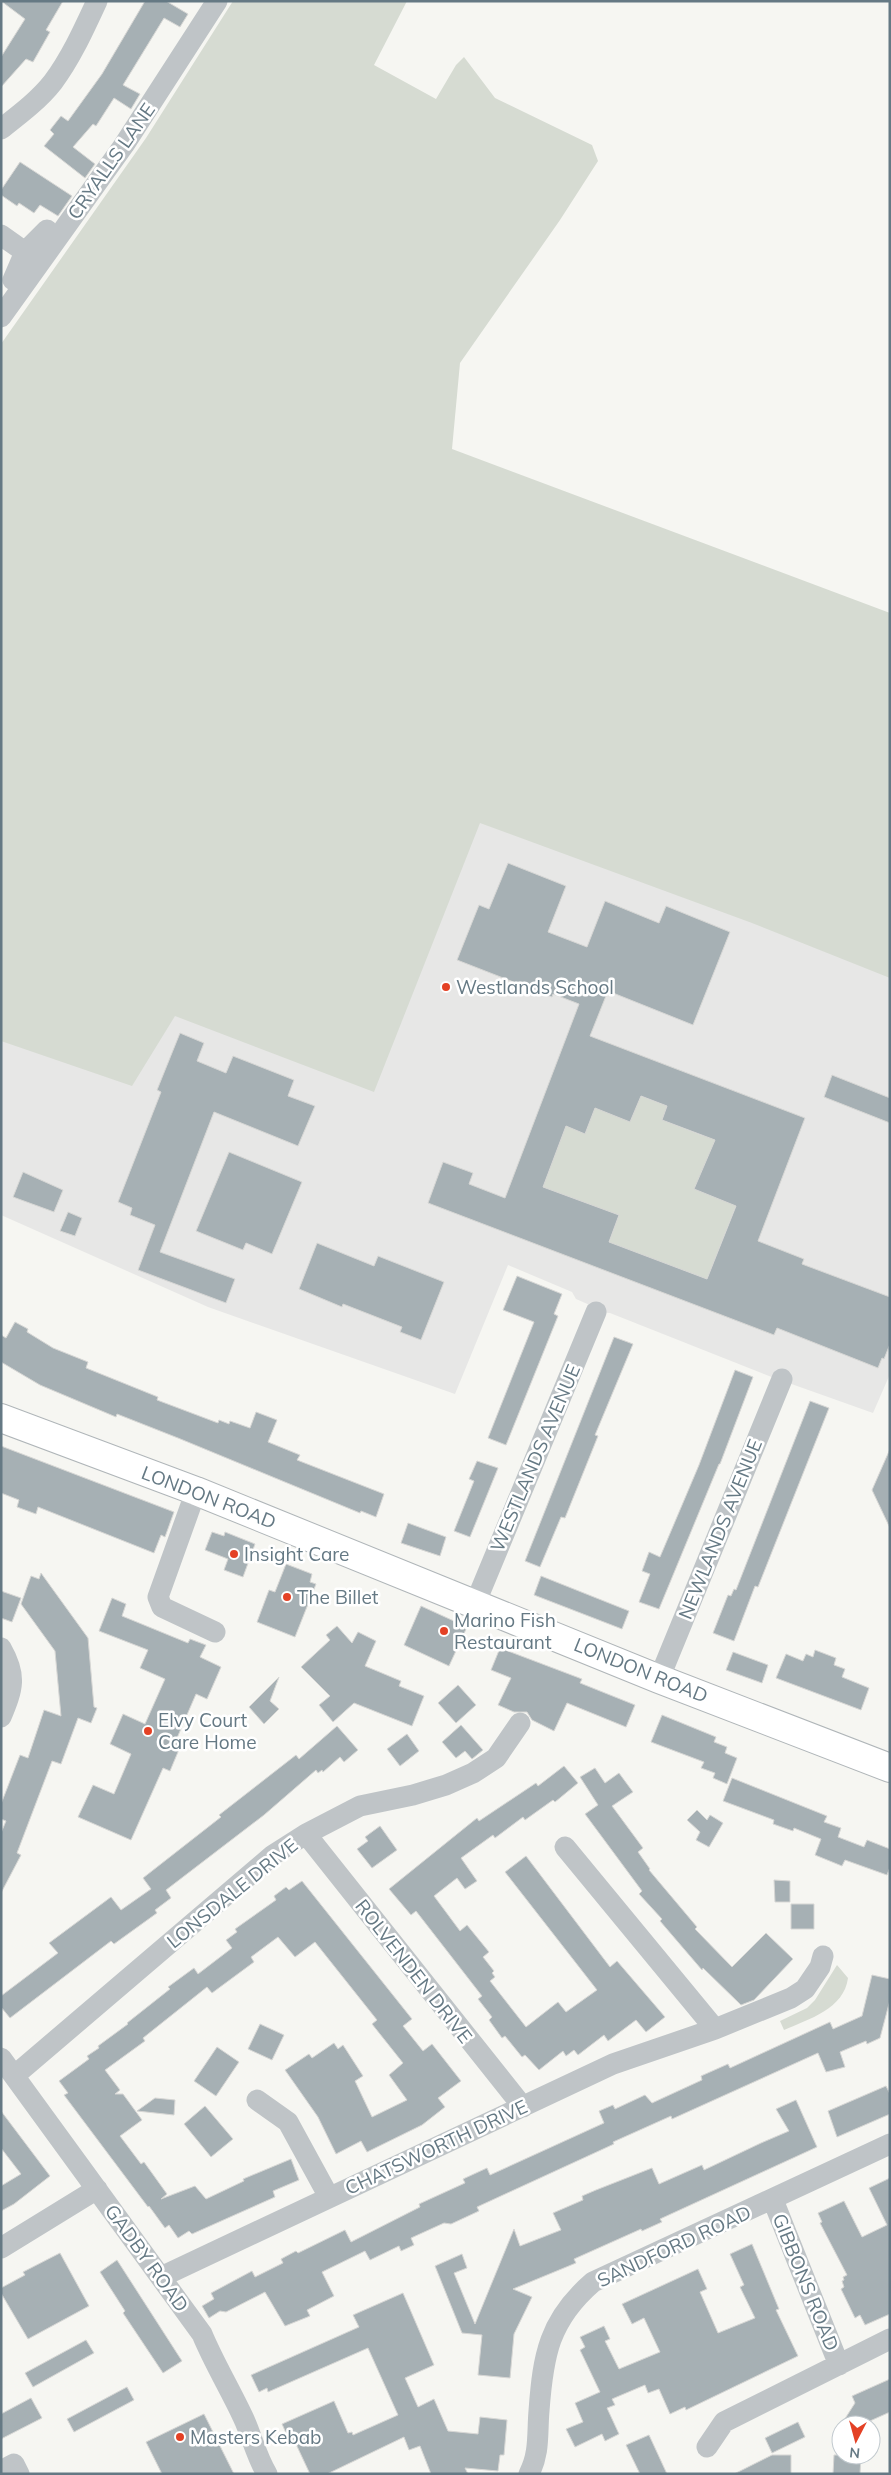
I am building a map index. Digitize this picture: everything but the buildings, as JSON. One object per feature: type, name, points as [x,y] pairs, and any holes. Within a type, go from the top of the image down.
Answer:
[{"type":"main road","name":"LONDON ROAD","points":[[1,1418],[196,1491],[658,1679],[890,1768]]},
{"type":"street","points":[[1,129],[27,108],[52,83],[72,52],[97,1]]},
{"type":"street","name":"CRYALLS LANE","points":[[1,317],[124,145],[217,1]]},
{"type":"street","points":[[13,280],[25,252],[47,230]]},
{"type":"street","points":[[1,235],[25,252]]},
{"type":"street","name":"WESTLANDS AVENUE","points":[[475,1604],[596,1312]]},
{"type":"street","name":"NEWLANDS AVENUE","points":[[658,1679],[782,1379]]},
{"type":"street","points":[[196,1491],[158,1597],[162,1607],[215,1632]]},
{"type":"street","points":[[1,1648],[13,1675],[10,1695],[1,1717]]},
{"type":"street","name":"LONSDALE DRIVE","points":[[14,2076],[273,1855],[306,1834],[360,1806],[413,1795],[473,1774],[496,1758],[520,1723]]},
{"type":"street","name":"ROLVENDEN DRIVE","points":[[306,1834],[523,2108]]},
{"type":"street","points":[[565,1847],[715,2029]]},
{"type":"street","name":"CHATSWORTH DRIVE","points":[[161,2277],[329,2196],[523,2108],[613,2064],[715,2029],[798,1994],[805,1988],[820,1967],[824,1956]]},
{"type":"street","name":"GADBY ROAD","points":[[1,2058],[202,2334],[213,2360],[244,2419],[260,2463],[267,2474]]},
{"type":"street","points":[[257,2100],[288,2122],[329,2196]]},
{"type":"street","name":"SANDFORD ROAD","points":[[528,2474],[538,2453],[539,2412],[545,2357],[555,2326],[572,2302],[593,2282],[890,2144]]},
{"type":"street","points":[[1,2248],[97,2189]]},
{"type":"street","name":"GIBBONS ROAD","points":[[773,2200],[839,2365]]},
{"type":"street","name":"GIBBONS ROAD","points":[[707,2447],[724,2422],[890,2340]]},
{"type":"street","points":[[1,2471],[14,2464],[19,2474]]},
{"type":"shaded area","points":[[233,1],[407,1],[374,65],[436,99],[456,65],[464,57],[495,98],[592,145],[598,161],[560,220],[460,363],[452,449],[890,613],[890,978],[752,923],[480,823],[374,1092],[175,1016],[132,1086],[1,1041],[1,344],[146,138]]},
{"type":"shaded area","name":"Westlands School","points":[[890,613],[890,1374],[873,1413],[769,1376],[610,1313],[596,1312],[592,1306],[576,1299],[572,1292],[508,1265],[455,1394],[208,1307],[1,1215],[1,642]]},
{"type":"shaded area","points":[[591,1059],[624,1090],[667,1106],[662,1120],[703,1136],[712,1112],[765,1131],[707,1279],[609,1243],[619,1215],[543,1187]]},
{"type":"shaded area","points":[[837,1965],[848,1978],[840,1998],[824,2012],[784,2030],[780,2021],[807,2008],[815,2000]]},
{"type":"place","name":"Westlands School","points":[[446,987]]},
{"type":"place","name":"Insight Care","points":[[234,1554]]},
{"type":"place","name":"The Billet","points":[[287,1597]]},
{"type":"place","name":"Marino Fish Restaurant","points":[[444,1631]]},
{"type":"place","name":"Elvy Court Care Home","points":[[148,1731]]},
{"type":"place","name":"Masters Kebab","points":[[180,2437]]}]
